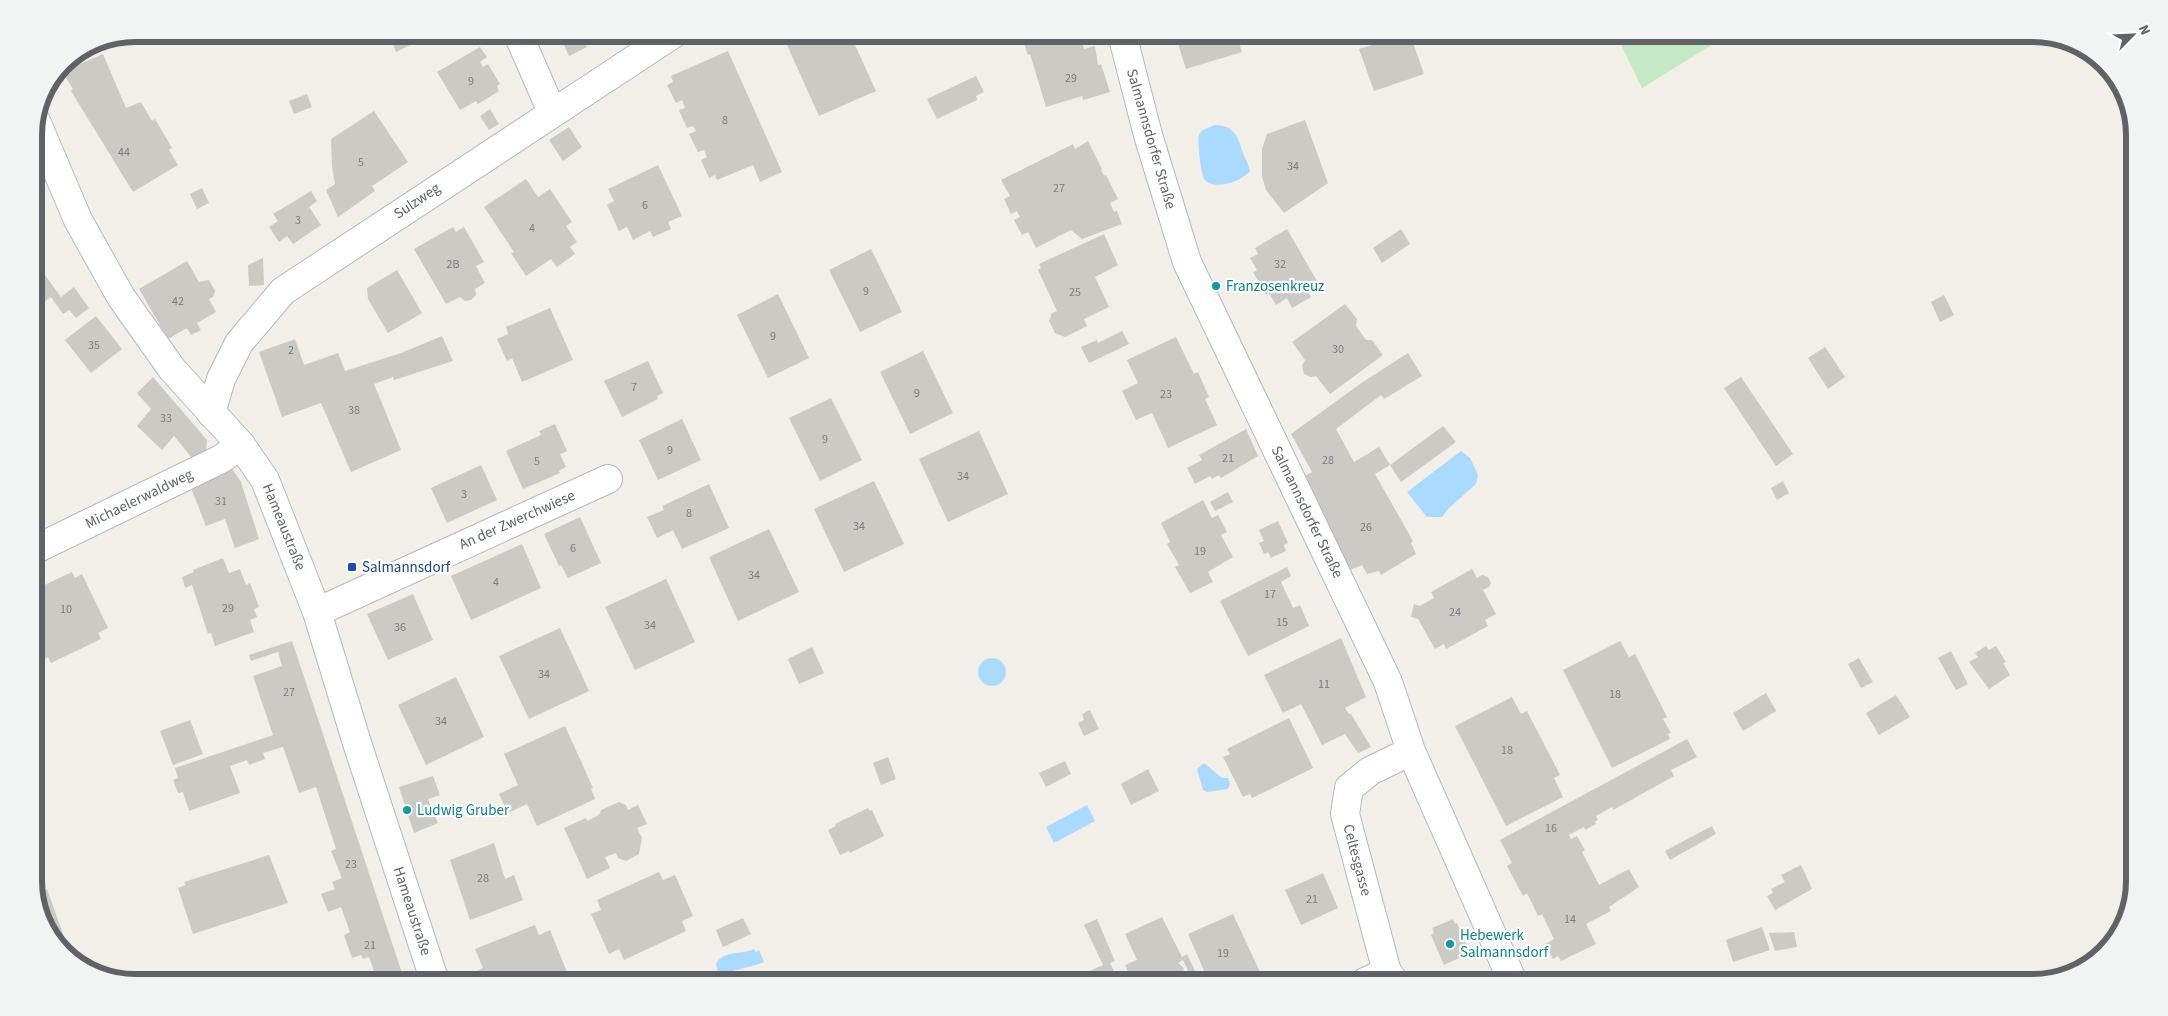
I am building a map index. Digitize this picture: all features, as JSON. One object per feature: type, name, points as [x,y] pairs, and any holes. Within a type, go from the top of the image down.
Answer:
[{"type":"street","points":[[521,42],[552,112]]},
{"type":"street","name":"Sulzweg","points":[[212,413],[221,379],[239,343],[283,291],[661,42]]},
{"type":"street","name":"Salmannsdorfer Straße","points":[[1124,42],[1148,135],[1187,262],[1388,682],[1411,750],[1509,974]]},
{"type":"street","name":"Hameaustraße","points":[[43,138],[78,220],[108,276],[154,348],[241,445],[265,480],[317,612],[357,743],[432,974]]},
{"type":"street","name":"Michaelerwaldweg","points":[[43,546],[221,459],[241,445]]},
{"type":"street","name":"An der Zwerchwiese","points":[[317,612],[608,480]]},
{"type":"street","name":"Celtesgasse","points":[[1381,974],[1345,814],[1349,788],[1370,771],[1411,750]]},
{"type":"green space","points":[[1620,42],[1716,42],[1642,88]]},
{"type":"water","points":[[1214,125],[1231,129],[1239,141],[1250,171],[1235,181],[1222,185],[1215,185],[1205,180],[1200,158],[1199,135],[1203,130]]},
{"type":"water","points":[[1461,451],[1470,458],[1478,475],[1476,484],[1449,508],[1442,517],[1427,517],[1407,492]]},
{"type":"water","points":[[992,658],[1002,662],[1006,672],[1002,682],[992,686],[982,682],[978,672],[982,662]]},
{"type":"water","points":[[1204,763],[1222,778],[1228,778],[1230,784],[1228,789],[1207,792],[1203,790],[1197,769]]},
{"type":"water","points":[[1087,805],[1095,821],[1054,843],[1046,827]]},
{"type":"water","points":[[754,949],[756,952],[759,950],[764,962],[724,974],[718,971],[716,964],[723,957]]},
{"type":"building","points":[[392,42],[409,42],[410,45],[396,52]]},
{"type":"building","points":[[562,42],[585,42],[587,47],[569,56]]},
{"type":"building","points":[[786,42],[854,42],[876,91],[819,116]]},
{"type":"building","points":[[1024,42],[1082,42],[1084,49],[1095,46],[1098,65],[1101,64],[1110,92],[1083,100],[1082,96],[1046,107],[1030,54],[1028,55]]},
{"type":"building","points":[[1178,42],[1239,42],[1242,52],[1186,69]]},
{"type":"building","points":[[1383,42],[1413,42],[1424,74],[1374,91],[1359,49]]},
{"type":"building","points":[[480,47],[487,57],[480,62],[483,67],[488,64],[500,84],[497,86],[499,91],[478,104],[476,101],[460,110],[437,72]]},
{"type":"building","points":[[728,51],[782,172],[760,182],[753,165],[717,180],[715,175],[709,178],[701,160],[707,157],[704,150],[698,152],[689,134],[696,131],[693,126],[687,128],[679,110],[685,108],[682,100],[676,103],[667,85],[673,82],[671,76]]},
{"type":"building","points":[[103,54],[126,108],[141,102],[152,121],[155,119],[172,148],[169,150],[178,165],[133,192],[71,91],[73,89],[65,76],[71,73],[70,70]]},
{"type":"building","points":[[976,76],[984,92],[976,96],[977,100],[937,119],[927,99]]},
{"type":"building","points":[[307,94],[312,107],[294,114],[289,101]]},
{"type":"building","points":[[490,109],[499,124],[489,130],[480,116]]},
{"type":"building","points":[[374,111],[408,162],[372,186],[375,191],[338,217],[326,190],[335,184],[331,139]]},
{"type":"building","points":[[1305,120],[1328,183],[1284,213],[1266,190],[1262,177],[1262,149],[1267,134]]},
{"type":"building","points":[[569,127],[582,147],[563,161],[549,140]]},
{"type":"building","points":[[1088,141],[1104,176],[1106,175],[1118,199],[1110,203],[1114,212],[1117,211],[1122,224],[1082,239],[1071,230],[1036,248],[1028,232],[1022,235],[1014,220],[1020,217],[1017,211],[1011,214],[1004,199],[1010,196],[1001,180],[1073,144],[1075,149]]},
{"type":"building","points":[[658,165],[682,216],[668,222],[671,229],[653,237],[650,231],[633,240],[627,227],[619,231],[607,205],[614,201],[608,189]]},
{"type":"building","points":[[526,179],[538,197],[550,189],[572,222],[566,226],[577,242],[570,247],[575,254],[557,267],[551,259],[526,276],[511,253],[514,252],[484,207]]},
{"type":"building","points":[[202,188],[209,203],[197,209],[190,194]]},
{"type":"building","points":[[311,191],[317,201],[309,207],[321,225],[293,244],[287,236],[279,242],[269,227],[278,221],[273,214]]},
{"type":"building","points":[[453,227],[456,232],[464,227],[484,262],[476,266],[485,283],[475,289],[476,295],[471,300],[465,301],[460,297],[446,304],[414,249]]},
{"type":"building","points":[[1287,229],[1317,281],[1306,288],[1311,297],[1292,308],[1287,298],[1276,305],[1269,293],[1266,295],[1253,272],[1257,270],[1250,258],[1258,254],[1255,248]]},
{"type":"building","points":[[1401,229],[1410,244],[1382,263],[1373,248]]},
{"type":"building","points":[[1104,234],[1118,265],[1095,277],[1109,307],[1084,319],[1087,326],[1065,337],[1055,333],[1049,321],[1052,313],[1057,311],[1038,270],[1041,268],[1039,264]]},
{"type":"building","points":[[871,249],[902,312],[860,332],[829,270]]},
{"type":"building","points":[[263,258],[264,285],[249,286],[248,265]]},
{"type":"building","points":[[187,261],[199,282],[209,280],[215,291],[213,297],[209,299],[216,312],[197,323],[201,330],[191,335],[187,328],[168,339],[139,289]]},
{"type":"building","points":[[397,270],[422,313],[388,333],[368,299],[367,288]]},
{"type":"building","points":[[43,272],[61,297],[74,287],[89,308],[76,318],[69,310],[63,314],[51,297],[43,303]]},
{"type":"building","points":[[778,294],[809,358],[768,378],[737,315]]},
{"type":"building","points":[[1944,295],[1954,315],[1940,322],[1931,302]]},
{"type":"building","points":[[1345,304],[1357,319],[1356,326],[1366,340],[1372,340],[1383,355],[1330,394],[1316,376],[1311,377],[1304,374],[1302,366],[1305,360],[1292,342]]},
{"type":"building","points":[[550,308],[573,360],[522,382],[512,358],[507,361],[497,339],[508,334],[506,327]]},
{"type":"building","points":[[96,316],[122,349],[91,373],[65,340]]},
{"type":"building","points":[[1122,331],[1129,344],[1089,363],[1081,347],[1097,340],[1098,343]]},
{"type":"building","points":[[442,336],[453,361],[394,380],[393,377],[374,384],[401,450],[351,472],[321,403],[282,417],[259,352],[295,339],[304,365],[338,353],[345,371],[401,353]]},
{"type":"building","points":[[1176,337],[1194,374],[1198,372],[1209,397],[1205,399],[1217,425],[1168,448],[1152,413],[1136,420],[1122,391],[1138,383],[1127,360]]},
{"type":"building","points":[[1825,347],[1845,377],[1828,389],[1808,358]]},
{"type":"building","points":[[923,351],[953,413],[910,434],[880,372]]},
{"type":"building","points":[[1408,353],[1422,376],[1384,399],[1381,395],[1336,429],[1354,462],[1379,447],[1390,465],[1375,474],[1413,541],[1411,543],[1416,554],[1381,575],[1379,571],[1367,574],[1362,565],[1350,570],[1303,477],[1312,472],[1291,434],[1360,384]]},
{"type":"building","points":[[648,361],[663,393],[657,396],[658,399],[622,417],[604,381]]},
{"type":"building","points":[[153,377],[207,440],[206,453],[196,463],[174,436],[162,450],[137,426],[151,409],[137,393]]},
{"type":"building","points":[[1741,377],[1793,454],[1776,466],[1724,388]]},
{"type":"building","points":[[831,398],[862,460],[820,481],[789,418]]},
{"type":"building","points":[[682,419],[701,460],[658,480],[639,440]]},
{"type":"building","points":[[555,424],[567,451],[560,454],[566,467],[559,471],[560,473],[523,489],[506,451],[541,435],[539,431]]},
{"type":"building","points":[[1443,426],[1456,442],[1401,482],[1390,465]]},
{"type":"building","points":[[1246,429],[1258,456],[1221,478],[1219,475],[1212,479],[1210,476],[1195,484],[1187,468],[1202,460],[1199,455]]},
{"type":"building","points":[[979,431],[1008,494],[948,522],[919,459]]},
{"type":"building","points":[[228,463],[241,482],[259,539],[235,548],[225,519],[206,526],[189,483]]},
{"type":"building","points":[[481,465],[497,500],[447,523],[431,488]]},
{"type":"building","points":[[874,481],[904,544],[844,572],[814,509]]},
{"type":"building","points":[[1783,481],[1789,493],[1777,500],[1771,488]]},
{"type":"building","points":[[709,484],[729,528],[682,549],[673,530],[657,538],[647,517],[664,510],[662,506]]},
{"type":"building","points":[[1228,492],[1233,502],[1215,511],[1210,502]]},
{"type":"building","points":[[1203,500],[1212,518],[1218,515],[1227,532],[1221,535],[1233,557],[1208,572],[1213,582],[1190,593],[1175,567],[1179,565],[1167,544],[1170,542],[1161,523]]},
{"type":"building","points":[[580,517],[601,563],[568,578],[561,565],[559,566],[544,534]]},
{"type":"building","points":[[1278,521],[1288,543],[1284,545],[1286,551],[1271,558],[1268,552],[1264,554],[1259,543],[1264,541],[1259,530]]},
{"type":"building","points":[[769,529],[799,592],[738,621],[709,557]]},
{"type":"building","points":[[522,544],[541,588],[471,620],[451,576]]},
{"type":"building","points":[[223,558],[229,573],[240,569],[246,585],[250,583],[259,607],[254,609],[257,617],[250,620],[254,632],[215,646],[211,633],[208,634],[192,585],[185,588],[182,577],[194,572],[193,570]]},
{"type":"building","points":[[1287,567],[1291,576],[1281,582],[1293,608],[1300,605],[1309,626],[1248,656],[1220,601]]},
{"type":"building","points":[[1472,569],[1477,578],[1482,575],[1488,577],[1491,583],[1489,587],[1483,590],[1496,614],[1485,620],[1488,626],[1446,649],[1444,644],[1435,649],[1418,619],[1411,617],[1414,604],[1420,606],[1434,598],[1431,592]]},
{"type":"building","points":[[72,572],[75,578],[82,574],[108,628],[98,633],[101,639],[51,663],[48,657],[43,660],[43,586]]},
{"type":"building","points":[[666,579],[695,642],[635,670],[605,607]]},
{"type":"building","points":[[413,594],[433,640],[388,660],[367,614]]},
{"type":"building","points":[[560,628],[589,691],[529,719],[499,656]]},
{"type":"building","points":[[1341,638],[1366,697],[1345,708],[1351,714],[1371,747],[1358,753],[1345,734],[1322,745],[1301,704],[1283,713],[1264,675]]},
{"type":"building","points":[[292,641],[402,974],[375,974],[369,957],[363,959],[361,955],[352,958],[344,935],[350,932],[341,907],[328,912],[321,894],[335,889],[332,882],[342,878],[331,851],[336,849],[316,787],[299,793],[283,747],[263,753],[265,759],[249,765],[247,760],[230,766],[240,793],[189,811],[183,792],[178,793],[173,780],[178,778],[175,768],[273,735],[253,676],[282,666],[278,652],[251,661],[249,655]]},
{"type":"building","points":[[1620,641],[1629,657],[1635,654],[1667,717],[1663,719],[1671,733],[1668,734],[1670,739],[1612,768],[1563,670]]},
{"type":"building","points":[[1986,646],[1989,650],[1996,646],[2006,662],[2003,663],[2010,675],[1989,689],[1969,662],[1978,657],[1975,653]]},
{"type":"building","points":[[812,647],[824,673],[799,684],[788,659]]},
{"type":"building","points":[[1951,651],[1968,684],[1956,690],[1938,658]]},
{"type":"building","points":[[1859,658],[1873,682],[1861,688],[1848,664]]},
{"type":"building","points":[[456,677],[484,737],[426,765],[398,705]]},
{"type":"building","points":[[1766,693],[1776,711],[1743,731],[1733,713]]},
{"type":"building","points":[[1896,695],[1910,717],[1879,735],[1866,713]]},
{"type":"building","points":[[1512,697],[1521,714],[1527,711],[1560,775],[1554,778],[1563,797],[1506,826],[1455,726]]},
{"type":"building","points":[[1090,710],[1099,729],[1084,736],[1078,723],[1084,720],[1082,714]]},
{"type":"building","points":[[1289,718],[1313,768],[1252,798],[1250,794],[1243,797],[1223,757],[1230,754],[1227,749]]},
{"type":"building","points":[[190,720],[203,754],[173,765],[160,731]]},
{"type":"building","points":[[565,726],[593,788],[591,789],[595,799],[537,826],[527,804],[508,813],[499,794],[518,785],[504,754]]},
{"type":"building","points":[[1687,739],[1697,757],[1671,770],[1674,776],[1613,810],[1612,807],[1596,816],[1598,820],[1595,822],[1596,824],[1585,830],[1584,827],[1569,835],[1571,839],[1577,836],[1585,850],[1582,852],[1599,885],[1629,869],[1639,887],[1609,907],[1611,911],[1586,924],[1596,944],[1561,961],[1558,956],[1553,959],[1545,944],[1554,939],[1542,914],[1538,916],[1527,893],[1523,896],[1507,866],[1512,863],[1500,840]]},
{"type":"building","points":[[888,757],[896,779],[881,785],[873,763]]},
{"type":"building","points":[[1065,761],[1071,774],[1046,787],[1039,773]]},
{"type":"building","points":[[1148,769],[1159,791],[1131,805],[1121,784]]},
{"type":"building","points":[[433,776],[440,795],[428,799],[438,823],[414,833],[399,787]]},
{"type":"building","points":[[619,802],[626,805],[628,810],[638,805],[647,824],[637,828],[642,838],[639,854],[626,861],[618,858],[616,853],[605,857],[610,868],[587,879],[564,828],[586,818],[587,821],[599,815],[601,810]]},
{"type":"building","points":[[868,808],[870,811],[872,810],[884,836],[850,853],[849,851],[840,855],[828,830],[836,826],[835,824]]},
{"type":"building","points":[[1712,826],[1716,834],[1670,860],[1665,851]]},
{"type":"building","points":[[494,843],[505,879],[514,875],[523,900],[470,920],[450,860]]},
{"type":"building","points":[[269,855],[288,903],[193,934],[178,888],[186,885],[184,882]]},
{"type":"building","points":[[1801,865],[1812,889],[1775,910],[1767,896],[1773,893],[1771,889],[1785,882],[1781,875]]},
{"type":"building","points":[[659,872],[663,880],[675,875],[693,916],[682,921],[686,931],[624,960],[619,949],[609,954],[591,914],[601,910],[597,900]]},
{"type":"building","points":[[1323,873],[1338,908],[1301,925],[1285,890]]},
{"type":"building","points":[[47,889],[64,937],[58,932],[52,922],[47,910],[43,890]]},
{"type":"building","points":[[1233,914],[1260,972],[1255,974],[1206,974],[1188,934]]},
{"type":"building","points":[[1162,917],[1182,957],[1187,954],[1196,973],[1190,974],[1183,960],[1178,963],[1184,968],[1183,974],[1129,974],[1125,965],[1137,960],[1125,934]]},
{"type":"building","points":[[743,918],[751,934],[723,947],[716,930]]},
{"type":"building","points":[[1097,919],[1115,961],[1110,963],[1115,974],[1089,974],[1088,972],[1103,965],[1084,925]]},
{"type":"building","name":"Hebewerk Salmannsdorf","points":[[1453,919],[1455,924],[1457,923],[1470,953],[1444,965],[1431,935],[1434,933],[1432,928]]},
{"type":"building","points":[[535,925],[539,935],[550,930],[567,972],[562,974],[472,974],[483,968],[475,949]]},
{"type":"building","points":[[1762,927],[1770,950],[1733,962],[1726,940]]},
{"type":"building","points":[[1794,932],[1797,947],[1775,951],[1769,933]]},
{"type":"place","name":"Franzosenkreuz","points":[[1216,286]]},
{"type":"place","name":"Salmannsdorf","points":[[352,567]]},
{"type":"place","name":"Ludwig Gruber","points":[[407,810]]},
{"type":"place","name":"Hebewerk Salmannsdorf","points":[[1450,944]]}]
